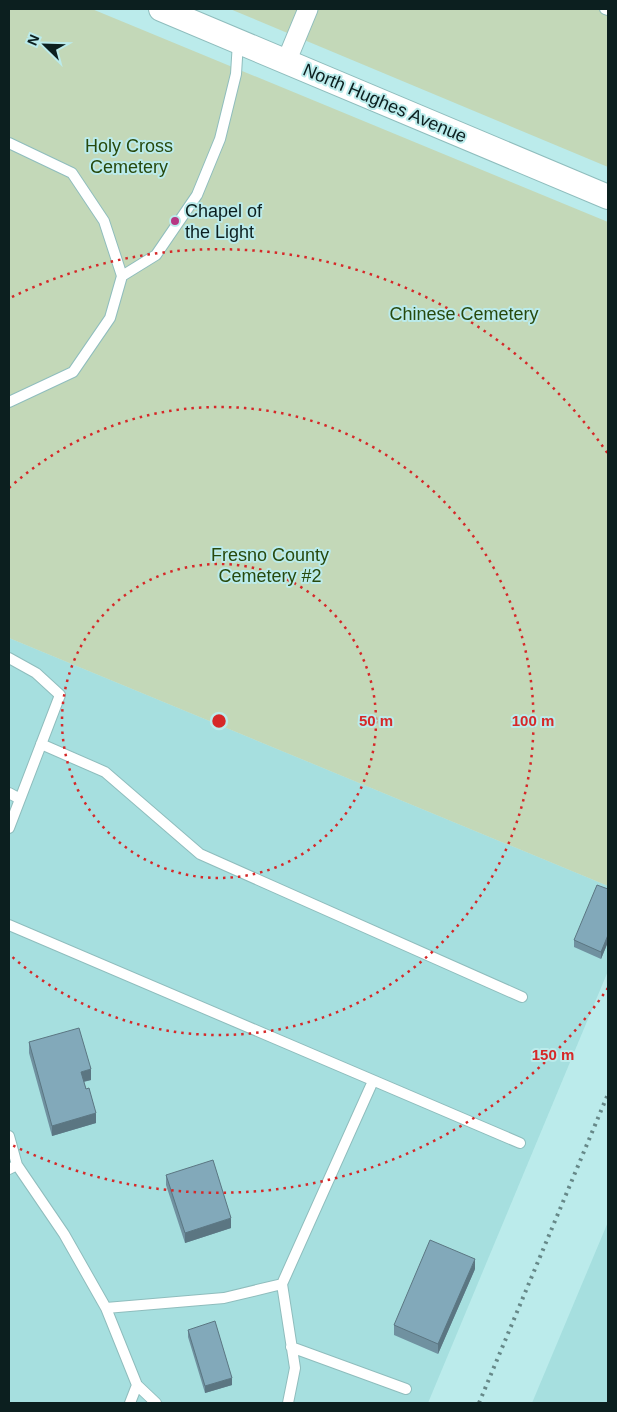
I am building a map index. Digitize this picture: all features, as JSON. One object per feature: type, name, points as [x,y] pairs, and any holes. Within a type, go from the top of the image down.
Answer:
[{"type":"street","name":"North Hughes Avenue","points":[[161,9],[608,197]]},
{"type":"street","points":[[286,62],[308,9]]},
{"type":"lane","points":[[122,276],[156,255],[197,194],[220,140],[236,74],[238,41]]},
{"type":"lane","points":[[9,143],[72,173],[104,221],[122,276],[110,318],[73,372],[9,402]]},
{"type":"lane","points":[[9,658],[36,672],[60,695],[9,828]]},
{"type":"lane","points":[[42,744],[105,772],[200,854],[522,997]]},
{"type":"lane","points":[[9,793],[20,799]]},
{"type":"lane","points":[[9,925],[520,1143]]},
{"type":"lane","points":[[288,1403],[295,1368],[282,1284],[373,1081]]},
{"type":"lane","points":[[9,1136],[13,1167],[64,1234],[106,1308],[137,1384],[156,1403]]},
{"type":"lane","points":[[106,1308],[224,1298],[282,1284]]},
{"type":"lane","points":[[291,1347],[406,1389]]},
{"type":"lane","points":[[130,1403],[137,1384]]},
{"type":"shaded area","points":[[9,638],[608,886],[608,971],[428,1403],[9,1403]]},
{"type":"shaded area","points":[[608,1222],[608,1403],[532,1403]]},
{"type":"green space","points":[[9,9],[92,9],[608,222],[608,886],[9,638]]},
{"type":"green space","points":[[230,9],[608,9],[608,167]]},
{"type":"building","points":[[597,885],[608,889],[608,935],[601,952],[574,940]]},
{"type":"building","points":[[79,1028],[91,1069],[81,1072],[86,1089],[89,1088],[96,1113],[52,1126],[29,1042]]},
{"type":"building","points":[[213,1160],[231,1218],[185,1233],[166,1175]]},
{"type":"building","points":[[430,1240],[475,1259],[438,1344],[394,1325]]},
{"type":"building","points":[[215,1321],[232,1378],[205,1386],[188,1330]]},
{"type":"railway","points":[[479,1403],[608,1094]]},
{"type":"place","name":"Chapel of the Light","points":[[175,221]]},
{"type":"park label","name":"Holy Cross Cemetery","points":[[129,156]]},
{"type":"park label","name":"Chinese Cemetery","points":[[464,314]]},
{"type":"park label","name":"Fresno County Cemetery #2","points":[[270,565]]}]
